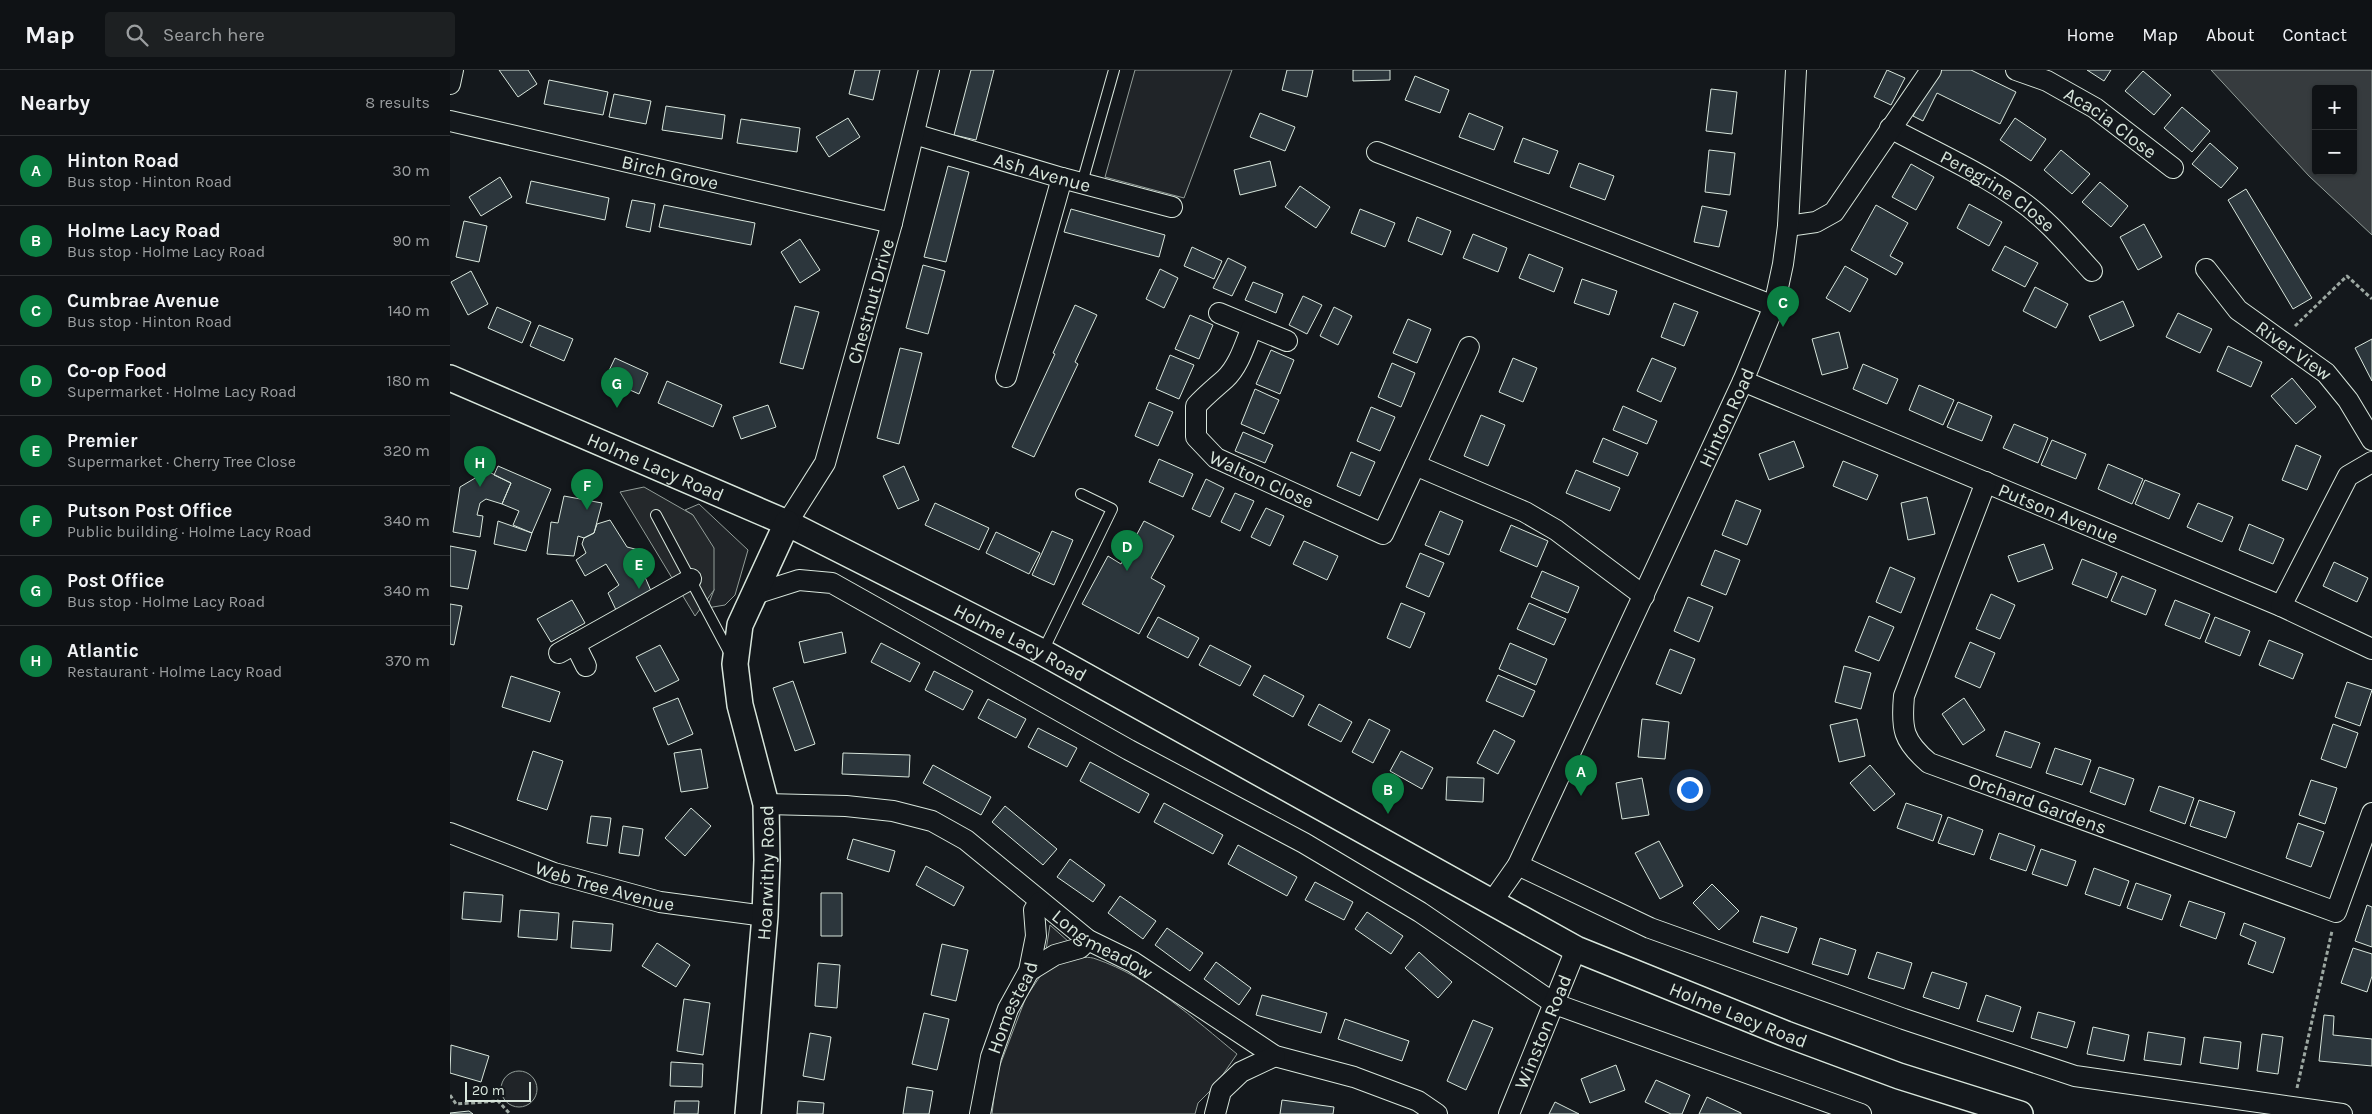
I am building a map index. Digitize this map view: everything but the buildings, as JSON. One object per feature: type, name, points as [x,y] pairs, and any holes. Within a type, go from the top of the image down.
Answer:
[{"type":"street","points":[[450,84],[453,70]]},
{"type":"street","name":"Chestnut Drive","points":[[786,523],[825,463],[892,223],[930,70]]},
{"type":"street","name":"Hinton Road","points":[[1492,902],[1518,865],[1743,381],[1774,306],[1784,264],[1788,226],[1796,70]]},
{"type":"street","points":[[1788,226],[1816,222],[1834,212],[1931,70]]},
{"type":"street","name":"Acacia Close","points":[[2016,70],[2047,81],[2095,108],[2173,168]]},
{"type":"street","name":"Birch Grove","points":[[450,121],[892,223]]},
{"type":"street","name":"Peregrine Close","points":[[1890,128],[1977,173],[2019,200],[2066,242],[2092,271]]},
{"type":"street","name":"Ash Avenue","points":[[914,134],[1062,178],[1172,207]]},
{"type":"street","points":[[1377,152],[1774,306]]},
{"type":"street","points":[[1006,377],[1062,178]]},
{"type":"street","name":"River View","points":[[2206,269],[2238,310],[2326,373],[2348,400],[2372,440]]},
{"type":"street","points":[[1219,313],[1287,341]]},
{"type":"street","name":"Walton Close","points":[[1252,327],[1237,363],[1225,379],[1211,389],[1196,406],[1196,437],[1216,458],[1383,534],[1469,347]]},
{"type":"street","name":"Holme Lacy Road","points":[[450,378],[786,523],[1042,652],[1576,949],[1812,1044],[1899,1076],[2020,1114]]},
{"type":"street","name":"Putson Avenue","points":[[1743,381],[2281,606],[2372,650]]},
{"type":"street","points":[[2281,606],[2348,476],[2372,462]]},
{"type":"street","points":[[1415,465],[1525,512],[1556,530],[1644,596]]},
{"type":"street","name":"Orchard Gardens","points":[[1986,482],[1904,696],[1902,724],[1912,749],[1929,763],[2336,912]]},
{"type":"street","name":"Hoarwithy Road","points":[[748,1114],[765,916],[766,804],[740,705],[735,664],[740,625],[786,523]]},
{"type":"street","points":[[586,666],[567,649],[690,579]]},
{"type":"street","name":"Holme Lacy Road","points":[[755,594],[799,580],[832,583],[1129,750],[1304,843],[1420,912],[1555,1004],[1861,1114]]},
{"type":"street","name":"Longmeadow","points":[[766,804],[846,806],[893,811],[932,821],[966,840],[1088,940],[1133,962],[1275,1056],[1354,1077],[1418,1101],[1437,1114]]},
{"type":"street","points":[[2336,912],[2372,813]]},
{"type":"street","name":"Web Tree Avenue","points":[[450,833],[554,873],[660,902],[765,916]]},
{"type":"street","points":[[1518,865],[1650,928],[1904,1020],[2074,1076],[2342,1114]]},
{"type":"street","name":"Homestead","points":[[980,1114],[991,1057],[1008,1009],[1029,971],[1036,936],[1034,910],[1040,902]]},
{"type":"street","points":[[1029,971],[1054,955],[1080,948],[1088,940]]},
{"type":"street","name":"Winston Road","points":[[1508,1114],[1555,1004],[1576,949]]},
{"type":"street","points":[[1215,1114],[1221,1091],[1234,1078],[1241,1072],[1275,1056]]},
{"type":"lane","points":[[1082,183],[1114,70]]},
{"type":"lane","points":[[1042,652],[1112,509],[1081,494]]},
{"type":"lane","points":[[656,515],[735,664]]},
{"type":"path","points":[[2280,340],[2347,276],[2372,299]]},
{"type":"path","points":[[2293,1108],[2336,912]]},
{"type":"path","points":[[450,1096],[456,1104],[498,1101],[510,1114]]},
{"type":"shaded area","points":[[1135,70],[1232,70],[1184,198],[1105,177]]},
{"type":"shaded area","points":[[2211,70],[2372,70],[2372,235],[2309,176]]},
{"type":"shaded area","points":[[644,487],[693,515],[714,548],[714,590],[695,616],[620,492]]},
{"type":"shaded area","points":[[699,504],[748,550],[735,595],[725,605],[707,608],[714,590],[693,515],[685,510]]},
{"type":"shaded area","points":[[1050,925],[1069,942],[1046,950]]},
{"type":"shaded area","points":[[1073,958],[1093,958],[1116,967],[1153,988],[1237,1054],[1215,1086],[1198,1103],[1195,1114],[992,1114],[997,1073],[1026,997],[1041,975],[1055,965]]},
{"type":"shaded area","points":[[519,1071],[526,1072],[532,1076],[536,1082],[536,1096],[532,1102],[526,1106],[519,1107],[512,1106],[506,1102],[502,1096],[501,1089],[502,1082],[506,1076],[512,1072]]},
{"type":"place","name":"Cumbrae Avenue","points":[[1783,327]]},
{"type":"place","name":"Post Office","points":[[617,408]]},
{"type":"place","name":"Atlantic","points":[[480,487]]},
{"type":"place","name":"Putson Post Office","points":[[587,510]]},
{"type":"place","name":"Co-op Food","points":[[1127,571]]},
{"type":"place","name":"Premier","points":[[639,589]]},
{"type":"place","name":"Hinton Road","points":[[1581,796]]},
{"type":"place","name":"Holme Lacy Road","points":[[1388,814]]}]
